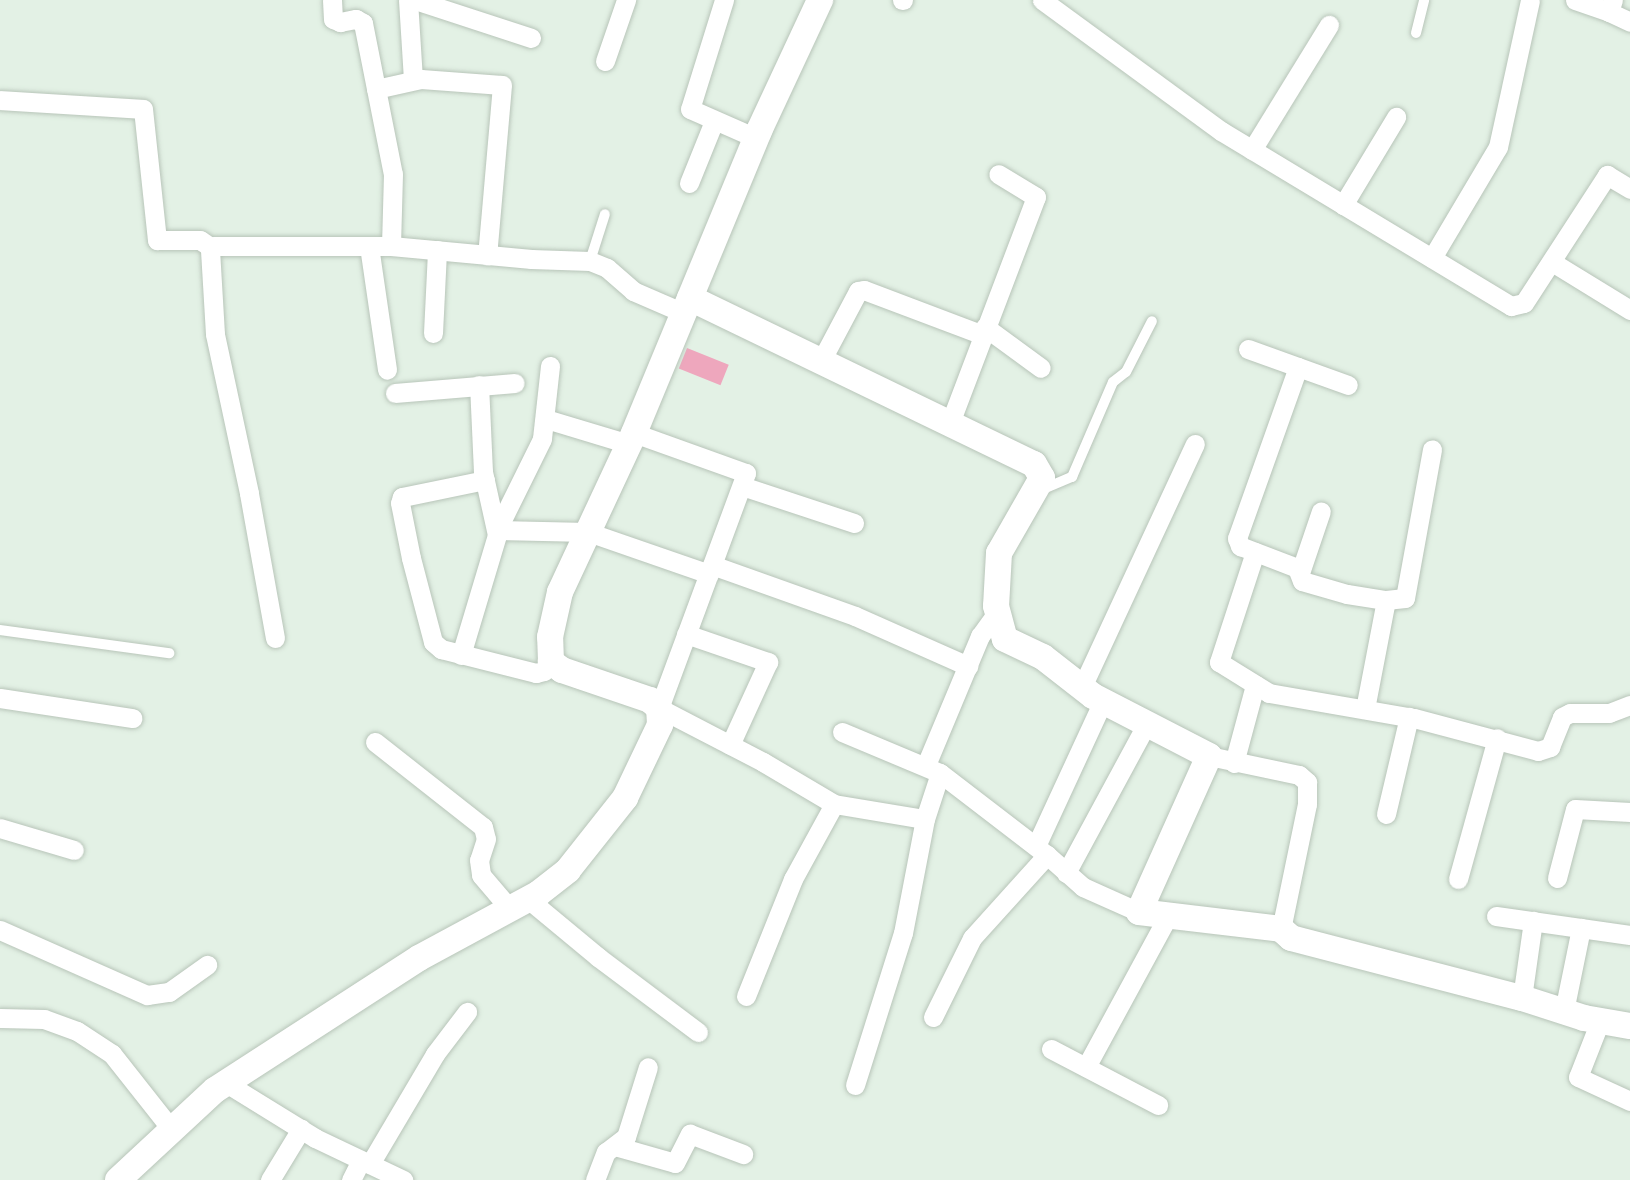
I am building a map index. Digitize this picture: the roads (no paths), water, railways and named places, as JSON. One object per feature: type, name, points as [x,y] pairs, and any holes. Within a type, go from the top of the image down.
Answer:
[{"type":"street","points":[[332,0],[333,19],[340,22],[356,19],[363,23],[393,174],[391,246]]},
{"type":"street","points":[[408,0],[414,80]]},
{"type":"street","points":[[415,0],[531,38]]},
{"type":"street","points":[[605,61],[626,0]]},
{"type":"street","points":[[724,0],[689,103],[694,113],[756,138]]},
{"type":"street","points":[[485,480],[408,494],[400,503],[433,642],[441,649],[536,673],[544,671],[551,662],[550,636],[560,592],[632,438],[756,138],[820,0]]},
{"type":"street","points":[[1042,0],[1221,131],[1511,306],[1524,303],[1607,175],[1630,189]]},
{"type":"street","points":[[1432,258],[1498,147],[1530,0]]},
{"type":"street","points":[[1575,0],[1611,6],[1630,22]]},
{"type":"street","points":[[1252,150],[1328,25]]},
{"type":"street","points":[[376,89],[414,80],[499,83],[504,88],[487,255]]},
{"type":"street","points":[[0,100],[143,109],[158,240],[200,240],[212,248],[391,246],[590,261],[607,268],[634,291],[687,305],[821,360],[1034,464],[1042,478],[1037,491],[999,553],[997,613],[1005,639],[1043,657],[1092,694],[1222,760],[1298,775],[1307,782],[1307,804],[1281,929]]},
{"type":"street","points":[[1343,205],[1396,117]]},
{"type":"street","points":[[689,183],[715,121]]},
{"type":"street","points":[[950,423],[1036,197],[998,174]]},
{"type":"street","points":[[369,247],[387,370]]},
{"type":"street","points":[[212,248],[208,254],[215,334],[249,493],[275,638]]},
{"type":"street","points":[[433,333],[437,250]]},
{"type":"street","points":[[1552,262],[1630,310]]},
{"type":"street","points":[[821,360],[858,291],[864,290],[984,331],[1041,369]]},
{"type":"street","points":[[1248,349],[1348,385]]},
{"type":"street","points":[[461,654],[497,530],[537,451],[546,419],[550,366]]},
{"type":"street","points":[[1298,367],[1237,538],[1240,546],[1297,568],[1302,581],[1347,594],[1386,600],[1405,598],[1432,449]]},
{"type":"street","points":[[395,393],[515,383]]},
{"type":"street","points":[[479,385],[485,480],[497,530]]},
{"type":"street","points":[[118,1180],[226,1083],[419,958],[519,904],[568,870],[625,798],[660,726],[659,708],[746,473],[632,438],[546,419]]},
{"type":"street","points":[[933,1017],[972,938],[1041,851],[1092,694],[1195,444]]},
{"type":"street","points":[[741,486],[854,523]]},
{"type":"street","points":[[1300,573],[1321,511]]},
{"type":"street","points":[[497,530],[588,532],[855,616],[968,666]]},
{"type":"street","points":[[1255,552],[1219,662],[1269,693],[1409,717],[1544,750],[1554,742],[1562,717],[1570,713],[1609,713],[1630,705]]},
{"type":"street","points":[[1365,709],[1386,600]]},
{"type":"street","points":[[855,1085],[903,933],[933,769],[980,636],[997,613]]},
{"type":"street","points":[[686,634],[768,662],[730,745]]},
{"type":"street","points":[[551,662],[562,670],[650,699],[659,708],[834,804],[925,819]]},
{"type":"street","points":[[1139,912],[1222,760],[1255,685]]},
{"type":"street","points":[[0,698],[133,718]]},
{"type":"street","points":[[1385,814],[1409,717]]},
{"type":"street","points":[[1066,873],[1147,723]]},
{"type":"street","points":[[842,732],[933,769],[1097,895],[1139,912],[1281,929],[1291,938],[1600,1021],[1630,1026]]},
{"type":"street","points":[[1458,879],[1497,738]]},
{"type":"street","points":[[374,742],[483,827],[486,839],[479,860],[481,875],[698,1032]]},
{"type":"street","points":[[746,996],[793,880],[834,804]]},
{"type":"street","points":[[1557,878],[1575,809],[1630,813]]},
{"type":"street","points":[[0,828],[74,850]]},
{"type":"street","points":[[1086,1067],[1168,916]]},
{"type":"street","points":[[1496,916],[1630,935]]},
{"type":"street","points":[[1522,998],[1533,921]]},
{"type":"street","points":[[1564,1011],[1581,928]]},
{"type":"street","points":[[0,929],[147,995],[169,992],[207,965]]},
{"type":"street","points":[[351,1180],[366,1162],[467,1012]]},
{"type":"street","points":[[0,1018],[44,1019],[77,1031],[112,1054],[172,1130]]},
{"type":"street","points":[[1600,1021],[1578,1077],[1630,1101]]},
{"type":"street","points":[[1051,1049],[1158,1105]]},
{"type":"street","points":[[595,1180],[604,1155],[626,1138],[648,1067]]},
{"type":"street","points":[[226,1083],[301,1129],[402,1180]]},
{"type":"street","points":[[270,1180],[301,1129]]},
{"type":"street","points":[[615,1146],[675,1163],[690,1134],[743,1154]]},
{"type":"lane","points":[[1416,33],[1424,0]]},
{"type":"lane","points":[[590,261],[605,214]]},
{"type":"lane","points":[[1037,491],[1072,477],[1113,382],[1126,372],[1152,321]]},
{"type":"lane","points":[[0,630],[169,653]]}]
